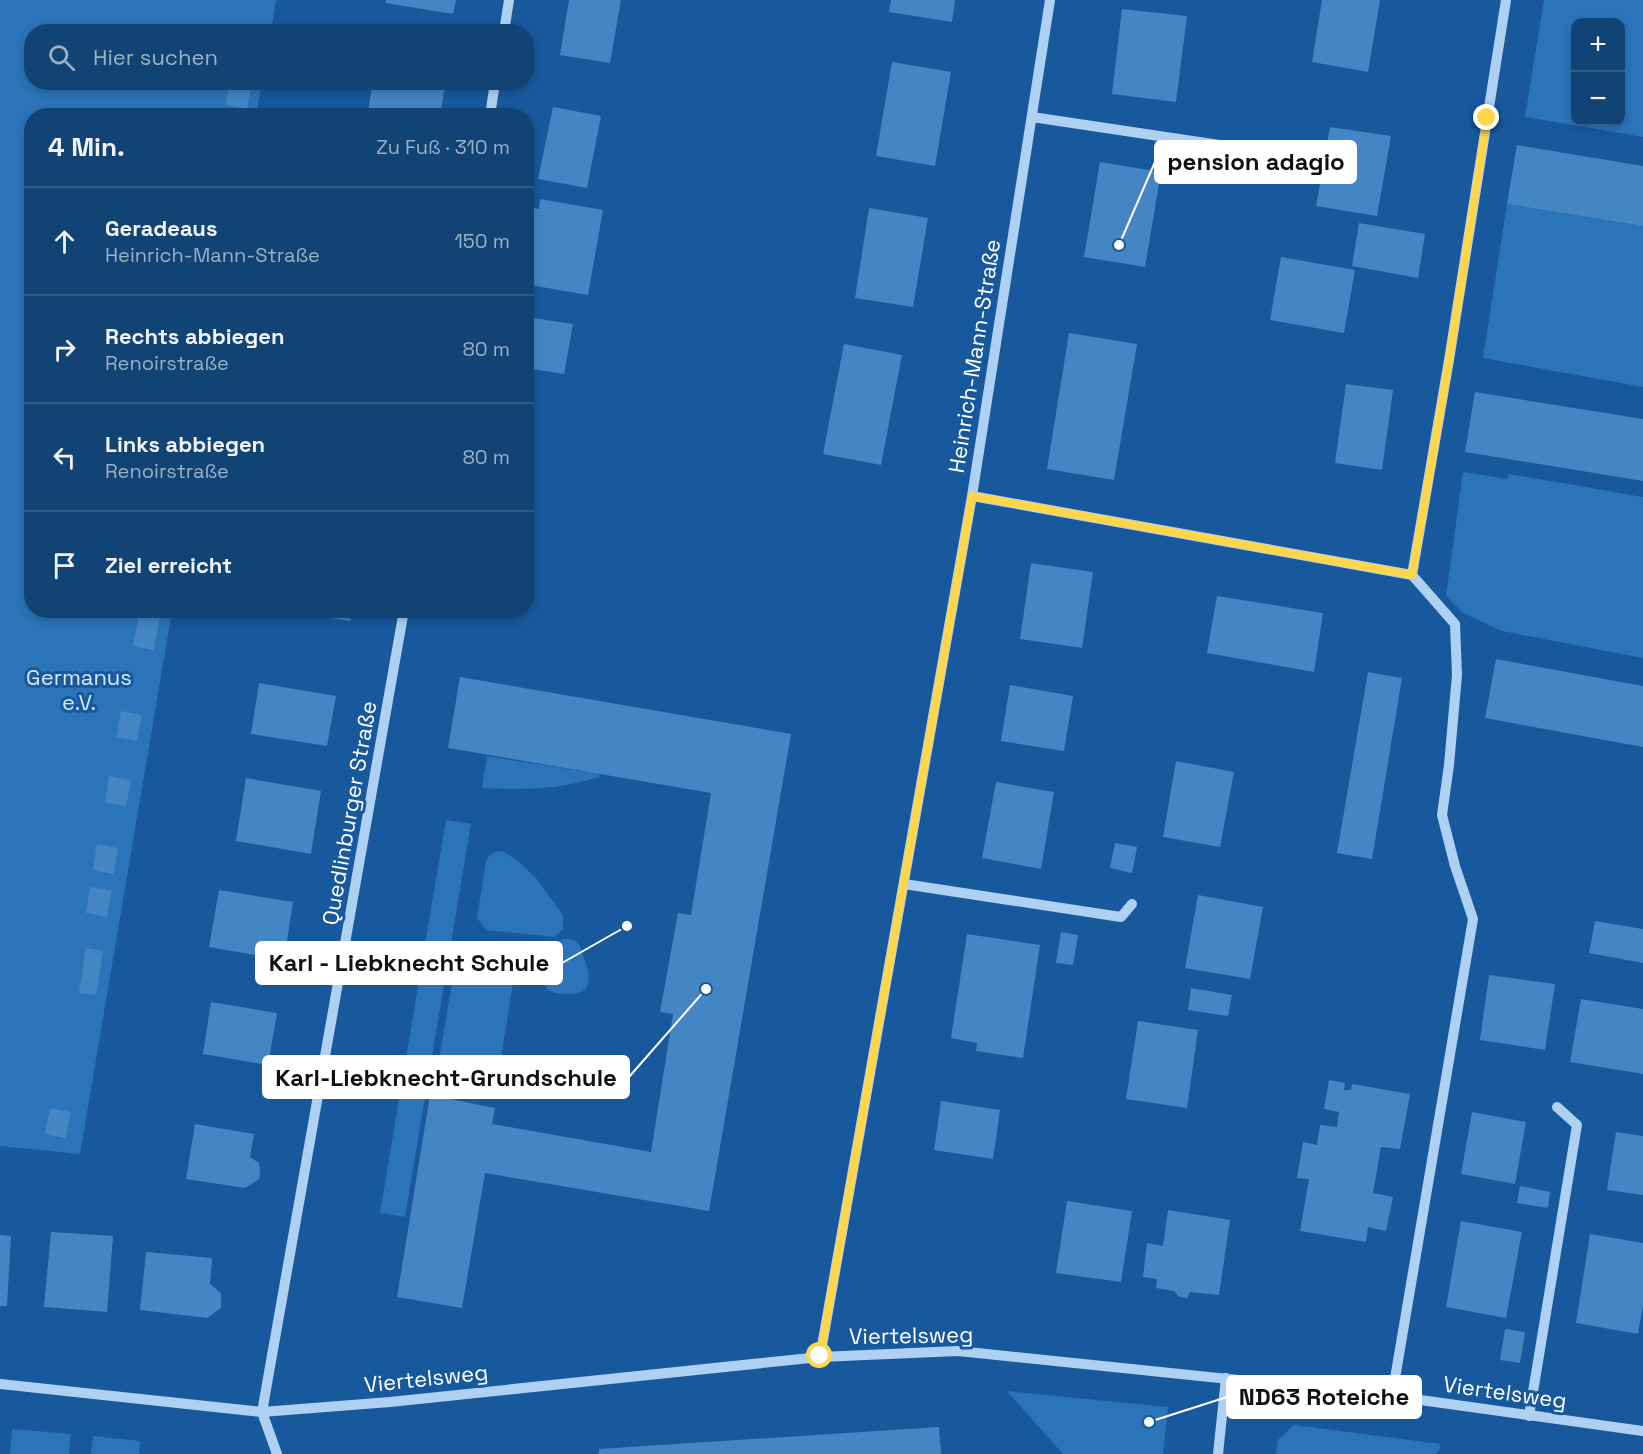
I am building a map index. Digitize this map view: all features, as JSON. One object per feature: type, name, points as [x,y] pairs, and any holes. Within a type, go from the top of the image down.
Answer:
[{"type":"street","points":[[505,24],[509,0]]},
{"type":"street","name":"Heinrich-Mann-Straße","points":[[820,1356],[972,496],[1050,0]]},
{"type":"street","points":[[1412,575],[1449,360],[1506,0]]},
{"type":"street","points":[[491,108],[494,90]]},
{"type":"street","points":[[1032,117],[1266,152]]},
{"type":"street","points":[[972,496],[1412,575],[1455,624],[1456,675],[1449,765],[1442,815],[1455,866],[1473,919],[1392,1396]]},
{"type":"street","name":"Quedlinburger Straße","points":[[262,1412],[403,618]]},
{"type":"street","points":[[904,884],[1121,917],[1132,904]]},
{"type":"street","points":[[1529,1416],[1577,1125],[1557,1107]]},
{"type":"street","name":"Viertelsweg","points":[[0,1384],[262,1412],[390,1402],[820,1356],[958,1351],[1392,1396],[1643,1431]]},
{"type":"street","points":[[1218,1454],[1226,1378]]},
{"type":"street","points":[[262,1412],[277,1454]]},
{"type":"green space","name":"Germanus e.V.","points":[[0,0],[276,0],[272,24],[24,24],[24,90],[261,90],[257,108],[24,108],[24,618],[171,618],[80,1154],[0,1146]]},
{"type":"green space","points":[[1544,0],[1643,0],[1643,137],[1578,126],[1625,126],[1625,18],[1571,18],[1571,125],[1525,117]]},
{"type":"green space","points":[[1507,204],[1643,226],[1643,387],[1483,358]]},
{"type":"green space","points":[[1463,472],[1507,479],[1509,474],[1643,497],[1643,658],[1502,631],[1463,613],[1446,596]]},
{"type":"green space","points":[[487,756],[599,774],[599,777],[541,788],[482,788]]},
{"type":"green space","points":[[446,820],[471,824],[405,1217],[380,1213]]},
{"type":"green space","points":[[503,851],[536,878],[563,915],[563,930],[554,937],[486,930],[477,918],[486,861],[493,853]]},
{"type":"green space","points":[[563,939],[578,943],[587,965],[588,985],[574,994],[557,993],[551,991],[546,985],[552,947]]},
{"type":"green space","points":[[457,955],[516,964],[498,1077],[438,1065]]},
{"type":"green space","points":[[1007,1391],[1168,1407],[1163,1454],[1063,1454]]},
{"type":"green space","points":[[1294,1425],[1440,1444],[1440,1449],[1435,1454],[1276,1454],[1278,1440]]},
{"type":"green space","points":[[12,1429],[71,1434],[69,1454],[10,1454]]},
{"type":"green space","points":[[93,1436],[140,1441],[139,1454],[91,1454]]},
{"type":"building","points":[[386,0],[456,0],[453,14],[386,3]]},
{"type":"building","points":[[569,0],[621,0],[610,63],[560,55]]},
{"type":"building","points":[[891,0],[955,0],[952,22],[889,12]]},
{"type":"building","points":[[1322,0],[1380,0],[1368,72],[1312,62]]},
{"type":"building","points":[[1122,9],[1187,16],[1176,102],[1112,94]]},
{"type":"building","points":[[892,62],[951,72],[935,166],[876,156]]},
{"type":"building","points":[[229,90],[251,90],[247,108],[226,105]]},
{"type":"building","points":[[372,90],[444,90],[441,108],[368,108]]},
{"type":"building","points":[[553,107],[601,116],[587,188],[538,179]]},
{"type":"building","points":[[1330,127],[1391,136],[1377,216],[1316,206]]},
{"type":"building","points":[[1517,145],[1643,166],[1643,226],[1507,204]]},
{"type":"building","points":[[1100,162],[1161,172],[1145,267],[1084,257]]},
{"type":"building","points":[[540,199],[603,210],[588,295],[534,286],[534,208],[539,209]]},
{"type":"building","points":[[869,208],[928,218],[913,307],[855,298]]},
{"type":"building","points":[[1359,223],[1425,234],[1418,278],[1352,266]]},
{"type":"building","points":[[1281,257],[1355,270],[1344,333],[1270,320]]},
{"type":"building","points":[[534,318],[573,324],[564,374],[534,369]]},
{"type":"building","points":[[1069,333],[1137,344],[1114,480],[1047,469]]},
{"type":"building","points":[[844,344],[902,355],[881,465],[823,454]]},
{"type":"building","points":[[1346,384],[1393,390],[1382,470],[1335,463]]},
{"type":"building","points":[[1475,392],[1643,419],[1643,481],[1465,452]]},
{"type":"building","points":[[1031,563],[1093,572],[1082,648],[1020,639]]},
{"type":"building","points":[[1217,596],[1323,613],[1314,672],[1207,653]]},
{"type":"building","points":[[138,618],[160,618],[154,650],[133,646]]},
{"type":"building","points":[[331,618],[351,618],[350,621]]},
{"type":"building","points":[[1496,659],[1643,686],[1643,747],[1485,718]]},
{"type":"building","points":[[1368,672],[1402,678],[1372,859],[1337,853]]},
{"type":"building","points":[[460,677],[791,734],[709,1211],[485,1173],[462,1308],[397,1297],[430,1095],[495,1108],[492,1124],[651,1152],[673,1014],[660,1012],[678,913],[691,915],[711,793],[448,748]]},
{"type":"building","points":[[259,683],[336,696],[327,746],[251,734]]},
{"type":"building","points":[[1010,685],[1073,696],[1064,751],[1001,741]]},
{"type":"building","points":[[121,711],[142,715],[137,741],[116,737]]},
{"type":"building","points":[[1176,761],[1234,772],[1220,847],[1163,837]]},
{"type":"building","points":[[109,776],[131,780],[126,806],[105,803]]},
{"type":"building","points":[[246,778],[321,791],[311,854],[236,841]]},
{"type":"building","points":[[996,782],[1054,792],[1041,869],[982,858]]},
{"type":"building","points":[[1115,843],[1137,847],[1132,873],[1110,868]]},
{"type":"building","points":[[97,844],[118,848],[114,874],[93,870]]},
{"type":"building","points":[[90,887],[112,890],[107,917],[86,913]]},
{"type":"building","points":[[219,890],[293,902],[284,960],[209,947]]},
{"type":"building","points":[[1198,895],[1263,907],[1250,979],[1185,968]]},
{"type":"building","points":[[1595,921],[1643,929],[1643,963],[1589,953]]},
{"type":"building","points":[[1061,932],[1078,935],[1073,965],[1056,963]]},
{"type":"building","points":[[967,934],[1040,945],[1023,1058],[976,1051],[977,1043],[951,1038]]},
{"type":"building","points":[[86,948],[103,951],[96,995],[79,993]]},
{"type":"building","points":[[1489,975],[1555,984],[1545,1050],[1480,1040]]},
{"type":"building","points":[[1191,988],[1232,995],[1228,1016],[1188,1010]]},
{"type":"building","points":[[1581,999],[1643,1009],[1643,1074],[1570,1062]]},
{"type":"building","points":[[211,1002],[277,1013],[268,1065],[203,1054]]},
{"type":"building","points":[[1138,1021],[1198,1030],[1187,1108],[1126,1099]]},
{"type":"building","points":[[1329,1080],[1345,1083],[1344,1090],[1351,1090],[1352,1084],[1410,1094],[1400,1149],[1381,1147],[1373,1193],[1393,1197],[1386,1231],[1368,1227],[1366,1242],[1300,1231],[1309,1179],[1297,1178],[1303,1142],[1317,1145],[1320,1125],[1337,1127],[1339,1112],[1324,1109]]},
{"type":"building","points":[[941,1101],[1000,1110],[993,1159],[934,1150]]},
{"type":"building","points":[[50,1108],[71,1112],[66,1138],[45,1134]]},
{"type":"building","points":[[1472,1112],[1526,1122],[1515,1184],[1461,1174]]},
{"type":"building","points":[[195,1124],[254,1134],[250,1157],[259,1163],[259,1179],[245,1188],[186,1179]]},
{"type":"building","points":[[1616,1132],[1643,1136],[1643,1195],[1607,1190]]},
{"type":"building","points":[[1520,1186],[1550,1192],[1548,1208],[1517,1203]]},
{"type":"building","points":[[1067,1201],[1132,1211],[1121,1282],[1056,1273]]},
{"type":"building","points":[[1168,1210],[1230,1220],[1219,1295],[1190,1292],[1187,1298],[1179,1297],[1174,1291],[1156,1288],[1157,1279],[1143,1277],[1147,1243],[1163,1246]]},
{"type":"building","points":[[1461,1221],[1522,1232],[1506,1318],[1446,1307]]},
{"type":"building","points":[[51,1232],[113,1236],[107,1312],[44,1307]]},
{"type":"building","points":[[1590,1234],[1643,1243],[1643,1305],[1638,1334],[1576,1323]]},
{"type":"building","points":[[0,1235],[11,1236],[7,1306],[0,1306]]},
{"type":"building","points":[[146,1252],[212,1258],[210,1284],[221,1293],[221,1308],[207,1318],[140,1310]]},
{"type":"building","points":[[1505,1329],[1525,1332],[1520,1363],[1500,1360]]},
{"type":"building","points":[[939,1427],[941,1454],[599,1454],[599,1449]]},
{"type":"place","name":"pension adagio","points":[[1119,245]]},
{"type":"place","name":"Karl - Liebknecht Schule","points":[[627,926]]},
{"type":"place","name":"Karl-Liebknecht-Grundschule","points":[[706,989]]},
{"type":"place","name":"ND63 Roteiche","points":[[1149,1422]]},
{"type":"route","points":[[820,1356],[972,496],[1412,575],[1487,118]]}]
